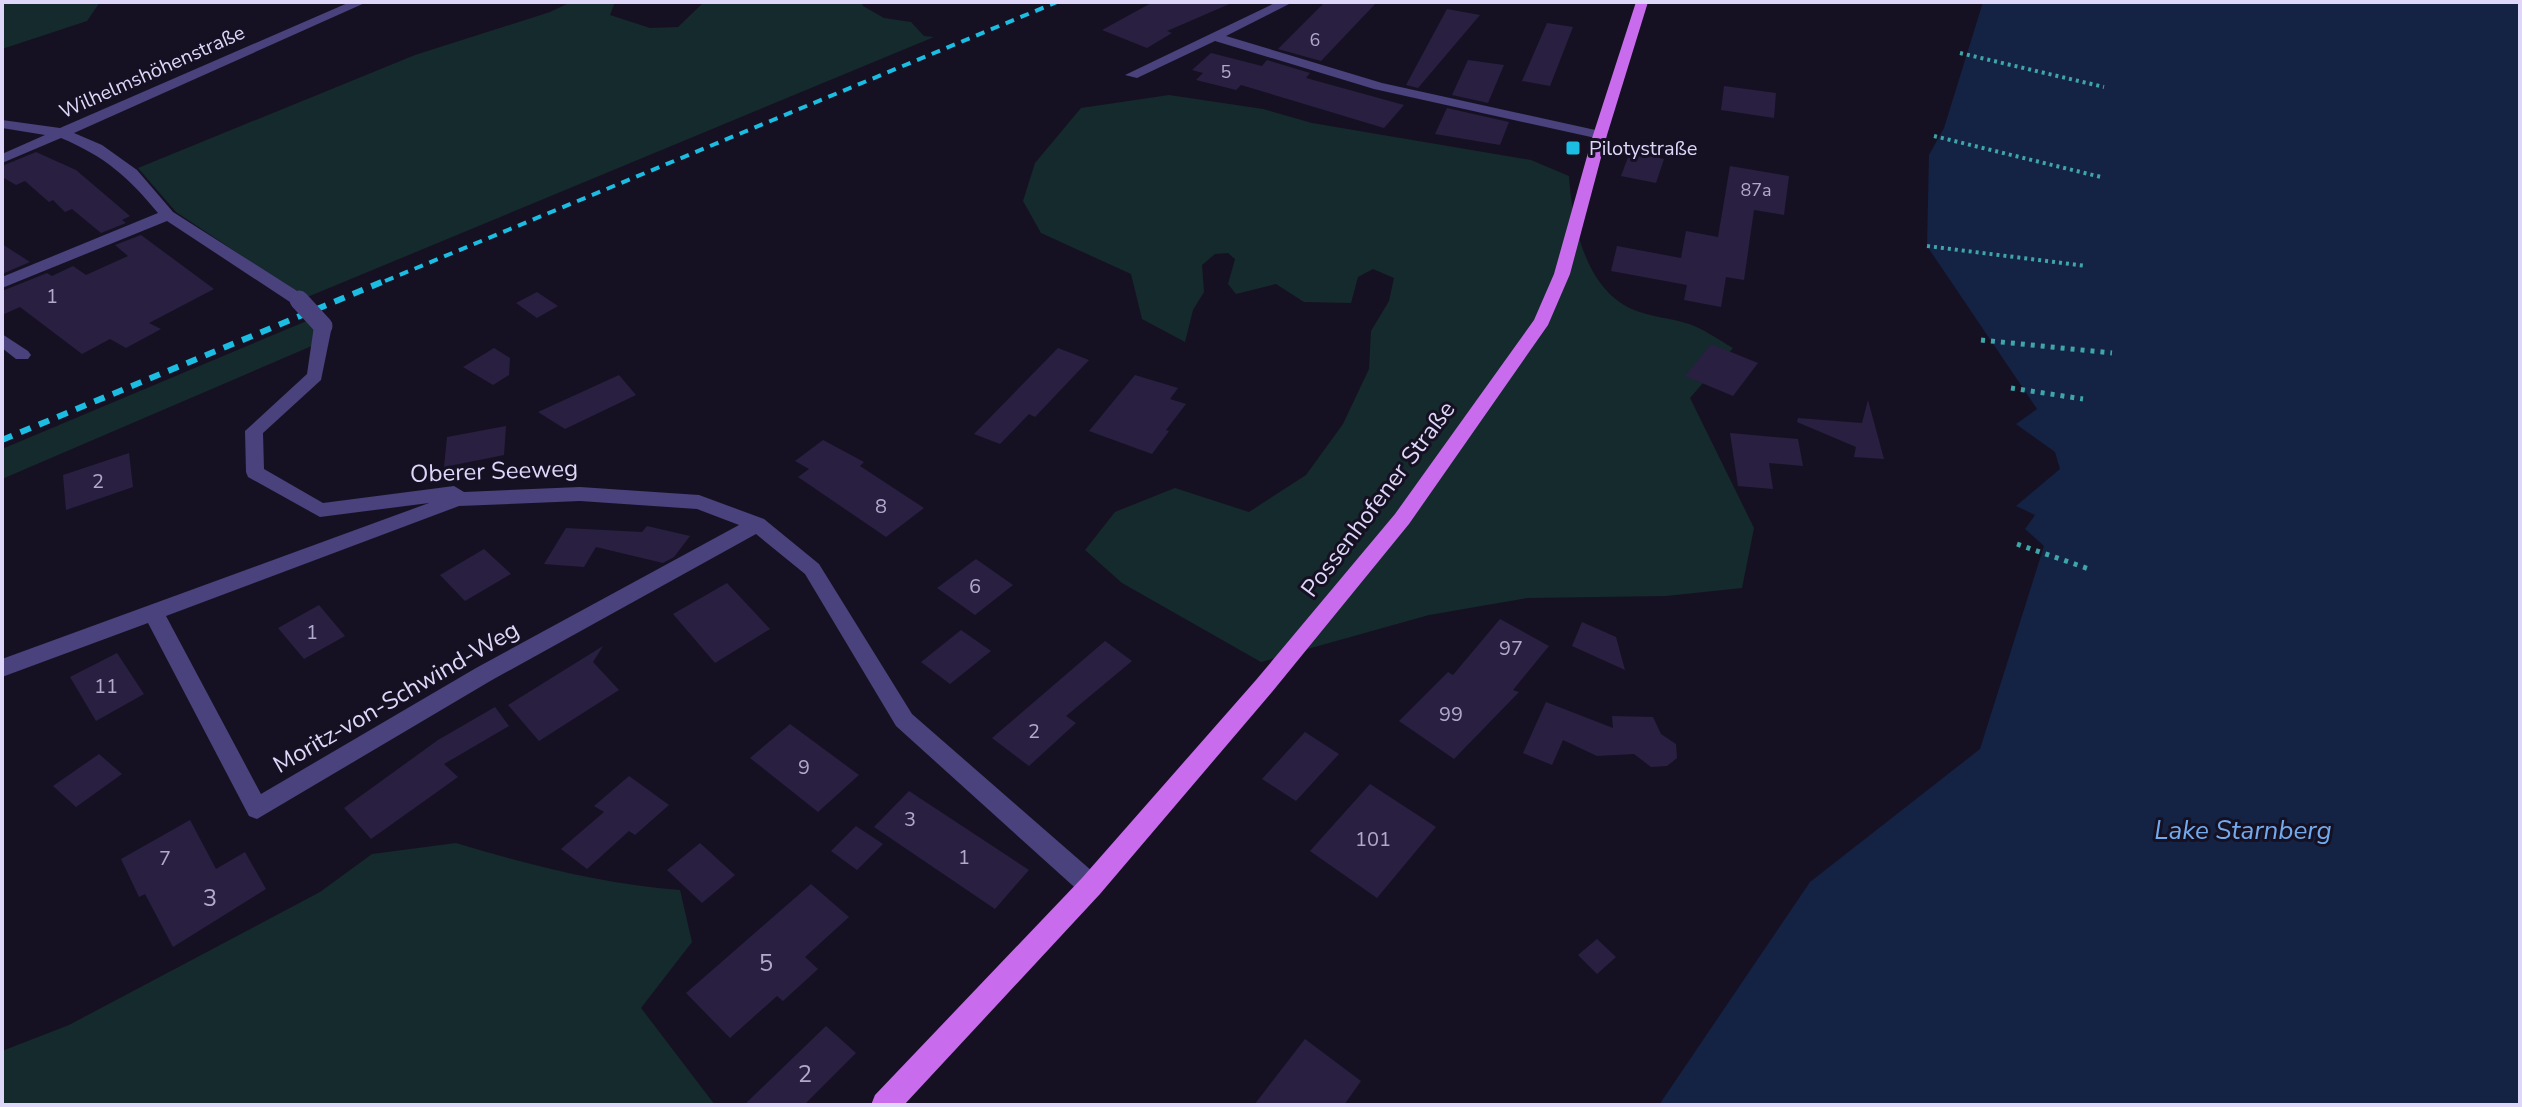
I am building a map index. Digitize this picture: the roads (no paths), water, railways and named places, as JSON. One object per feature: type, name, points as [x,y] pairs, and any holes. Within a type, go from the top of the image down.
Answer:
[{"type":"main road","name":"Possenhofener Straße","points":[[885,1105],[1091,886],[1264,686],[1402,519],[1542,321],[1562,274],[1600,135],[1642,2]]},
{"type":"street","name":"Wilhelmshöhenstraße","points":[[2,159],[361,2]]},
{"type":"street","points":[[1132,75],[1287,2]]},
{"type":"street","points":[[1217,37],[1379,86],[1600,135]]},
{"type":"street","name":"Oberer Seeweg","points":[[2,124],[61,133],[97,148],[132,173],[168,215],[299,300],[323,326],[315,376],[254,431],[255,472],[320,510],[454,493],[459,499],[580,494],[699,502],[757,524],[812,569],[904,720],[1091,886]]},
{"type":"street","points":[[2,283],[168,215]]},
{"type":"street","points":[[2,339],[22,355]]},
{"type":"street","points":[[2,668],[459,499]]},
{"type":"street","name":"Moritz-von-Schwind-Weg","points":[[153,612],[257,809],[484,674],[757,524]]},
{"type":"water","name":"Lake Starnberg","points":[[1983,2],[2520,2],[2520,1105],[1659,1105],[1810,882],[1980,749],[2044,546],[2025,529],[2035,515],[2016,506],[2060,469],[2055,452],[2016,424],[2037,409],[1927,246],[1929,155],[1944,128]]},
{"type":"railway","points":[[385,281],[1057,2]]},
{"type":"railway","points":[[2,440],[389,279]]},
{"type":"place","name":"Pilotystraße","points":[[1573,148]]}]
